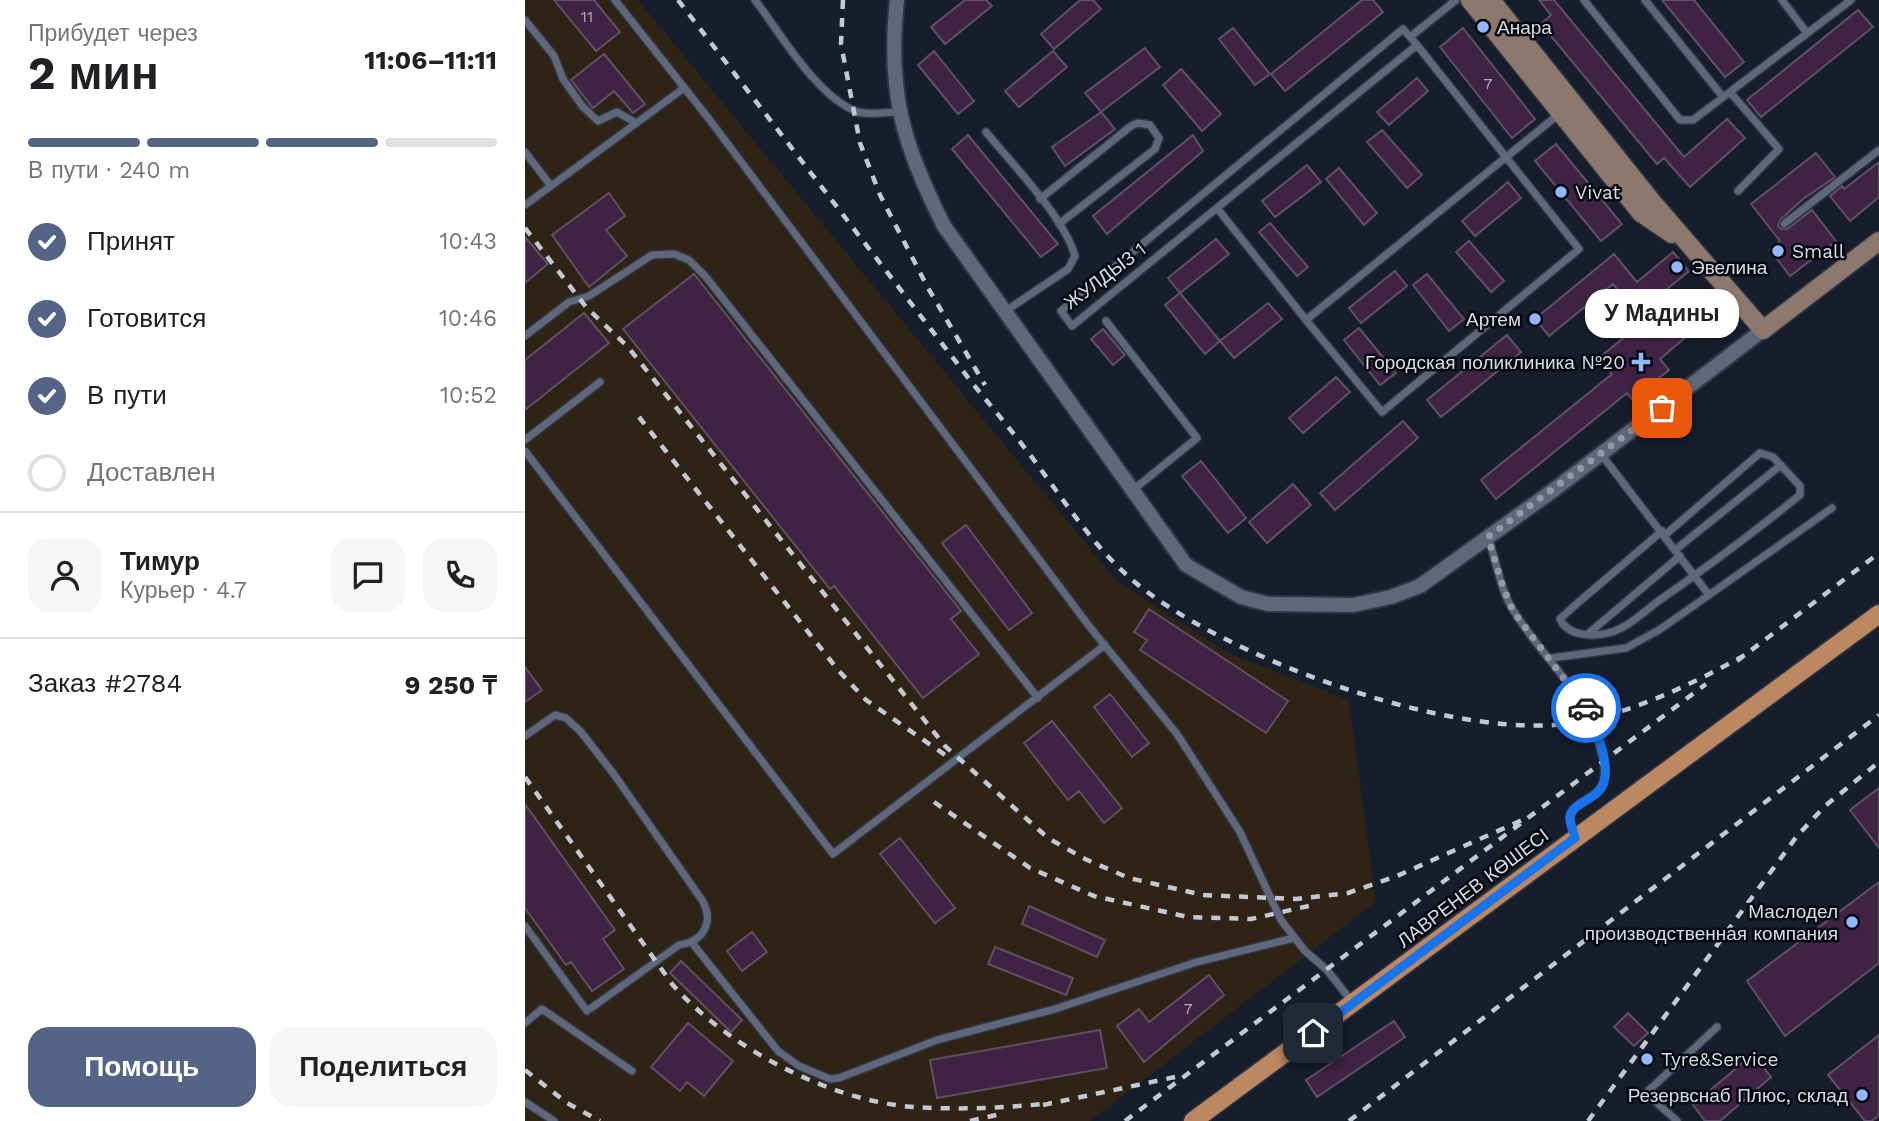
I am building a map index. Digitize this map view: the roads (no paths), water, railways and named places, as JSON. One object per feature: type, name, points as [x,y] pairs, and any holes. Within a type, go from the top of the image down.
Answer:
[{"type":"main road","name":"ЛАВРЕНЕВ КӨШЕСІ","points":[[1193,1121],[1879,614]]},
{"type":"street","points":[[897,0],[894,75],[898,112],[920,178],[944,226],[1186,565],[1241,597],[1268,604],[1353,606],[1391,597],[1420,586],[1601,454],[1879,241]]},
{"type":"street","points":[[1470,0],[1763,330]]},
{"type":"street","points":[[1491,0],[1567,108]]},
{"type":"lane","points":[[615,0],[1105,645],[1177,734],[1240,832],[1273,907],[1294,938],[1327,970],[1353,1003]]},
{"type":"lane","points":[[755,0],[815,80],[829,94],[854,111],[898,112]]},
{"type":"lane","name":"ЖУЛДЫЗ 1","points":[[1416,45],[1072,326],[1061,311],[1403,29],[1410,37],[1456,0]]},
{"type":"lane","points":[[1584,0],[1680,121],[1693,120],[1851,0]]},
{"type":"lane","points":[[1644,0],[1723,97]]},
{"type":"lane","points":[[1781,0],[1807,33]]},
{"type":"lane","points":[[525,20],[554,56],[563,79],[583,107],[598,121],[617,113],[636,123]]},
{"type":"lane","points":[[1217,208],[1382,412],[1579,249],[1410,37]]},
{"type":"lane","points":[[525,205],[684,88]]},
{"type":"lane","points":[[1730,92],[1779,149],[1738,191]]},
{"type":"lane","points":[[1306,320],[1567,108]]},
{"type":"lane","points":[[1040,199],[1131,126],[1138,123],[1150,125],[1159,138],[1155,149],[1059,224]]},
{"type":"lane","points":[[986,132],[1059,224],[1076,256],[1073,263],[1004,312]]},
{"type":"lane","points":[[1784,224],[1879,150]]},
{"type":"lane","points":[[525,152],[551,186]]},
{"type":"lane","points":[[525,336],[569,302],[589,296],[652,255],[674,254],[689,260],[706,277],[1038,698]]},
{"type":"lane","points":[[1106,321],[1197,438],[1132,491]]},
{"type":"lane","points":[[525,440],[600,382]]},
{"type":"lane","points":[[525,452],[833,854],[1105,645]]},
{"type":"lane","points":[[1760,453],[1767,453],[1781,464],[1800,486],[1800,495],[1695,576],[1614,632],[1588,634],[1571,632],[1563,626],[1560,619],[1663,533],[1760,453]]},
{"type":"lane","points":[[1601,454],[1709,596]]},
{"type":"lane","points":[[1588,634],[1781,464]]},
{"type":"lane","points":[[1551,658],[1626,648],[1659,630],[1832,508]]},
{"type":"lane","points":[[1488,537],[1513,611],[1585,705],[1604,761],[1604,782],[1600,790],[1573,809],[1570,817],[1575,838]]},
{"type":"lane","points":[[525,736],[555,715],[566,718],[581,732],[613,773],[707,908],[709,919],[706,931],[693,944],[679,945],[587,1012],[525,926]]},
{"type":"lane","points":[[693,944],[778,1051],[799,1066],[830,1079],[839,1078],[937,1040],[1055,1009],[1197,962],[1294,938]]},
{"type":"lane","points":[[525,1024],[542,1009],[632,1071]]},
{"type":"lane","points":[[1677,1121],[1646,1093],[1717,1027]]},
{"type":"lane","points":[[525,1102],[555,1121]]},
{"type":"railway","points":[[678,0],[1093,539],[1129,577],[1169,607],[1221,637],[1281,665],[1346,689],[1412,708],[1476,721],[1534,726],[1584,721],[1626,710],[1667,694],[1745,655]]},
{"type":"railway","points":[[843,0],[841,44],[860,143],[880,195],[928,288],[985,385]]},
{"type":"railway","points":[[525,228],[586,307],[628,347],[945,746],[1048,838],[1085,859],[1129,878],[1203,895],[1296,899],[1348,893],[1397,876],[1529,817]]},
{"type":"railway","points":[[639,417],[838,670],[866,700],[948,757]]},
{"type":"railway","points":[[1737,661],[1879,553]]},
{"type":"railway","points":[[1125,1121],[1706,684]]},
{"type":"railway","points":[[1349,1121],[1879,715]]},
{"type":"railway","points":[[1588,1121],[1797,836],[1825,806],[1879,762]]},
{"type":"railway","points":[[525,777],[672,984],[721,1029],[750,1049],[815,1082],[881,1103],[948,1108],[1052,1103]]},
{"type":"railway","points":[[934,802],[1030,868],[1094,896],[1188,917],[1251,919],[1313,905]]},
{"type":"railway","points":[[525,1070],[567,1103],[600,1121]]},
{"type":"railway","points":[[1043,1105],[1180,1076]]},
{"type":"railway","points":[[970,1121],[1005,1113]]},
{"type":"place","name":"Анара","points":[[1483,27]]},
{"type":"place","name":"Vivat","points":[[1561,192]]},
{"type":"place","name":"Small","points":[[1778,251]]},
{"type":"place","name":"Эвелина","points":[[1677,267]]},
{"type":"place","name":"Артем","points":[[1535,319]]},
{"type":"place","name":"Городская поликлиника №20","points":[[1641,362]]},
{"type":"place","name":"У Мадины","points":[[1662,408]]},
{"type":"place","name":"Маслодел производственная компания","points":[[1852,922]]},
{"type":"place","name":"Tyre&Service","points":[[1647,1059]]},
{"type":"place","name":"Резервснаб Плюс, склад","points":[[1862,1095]]}]
